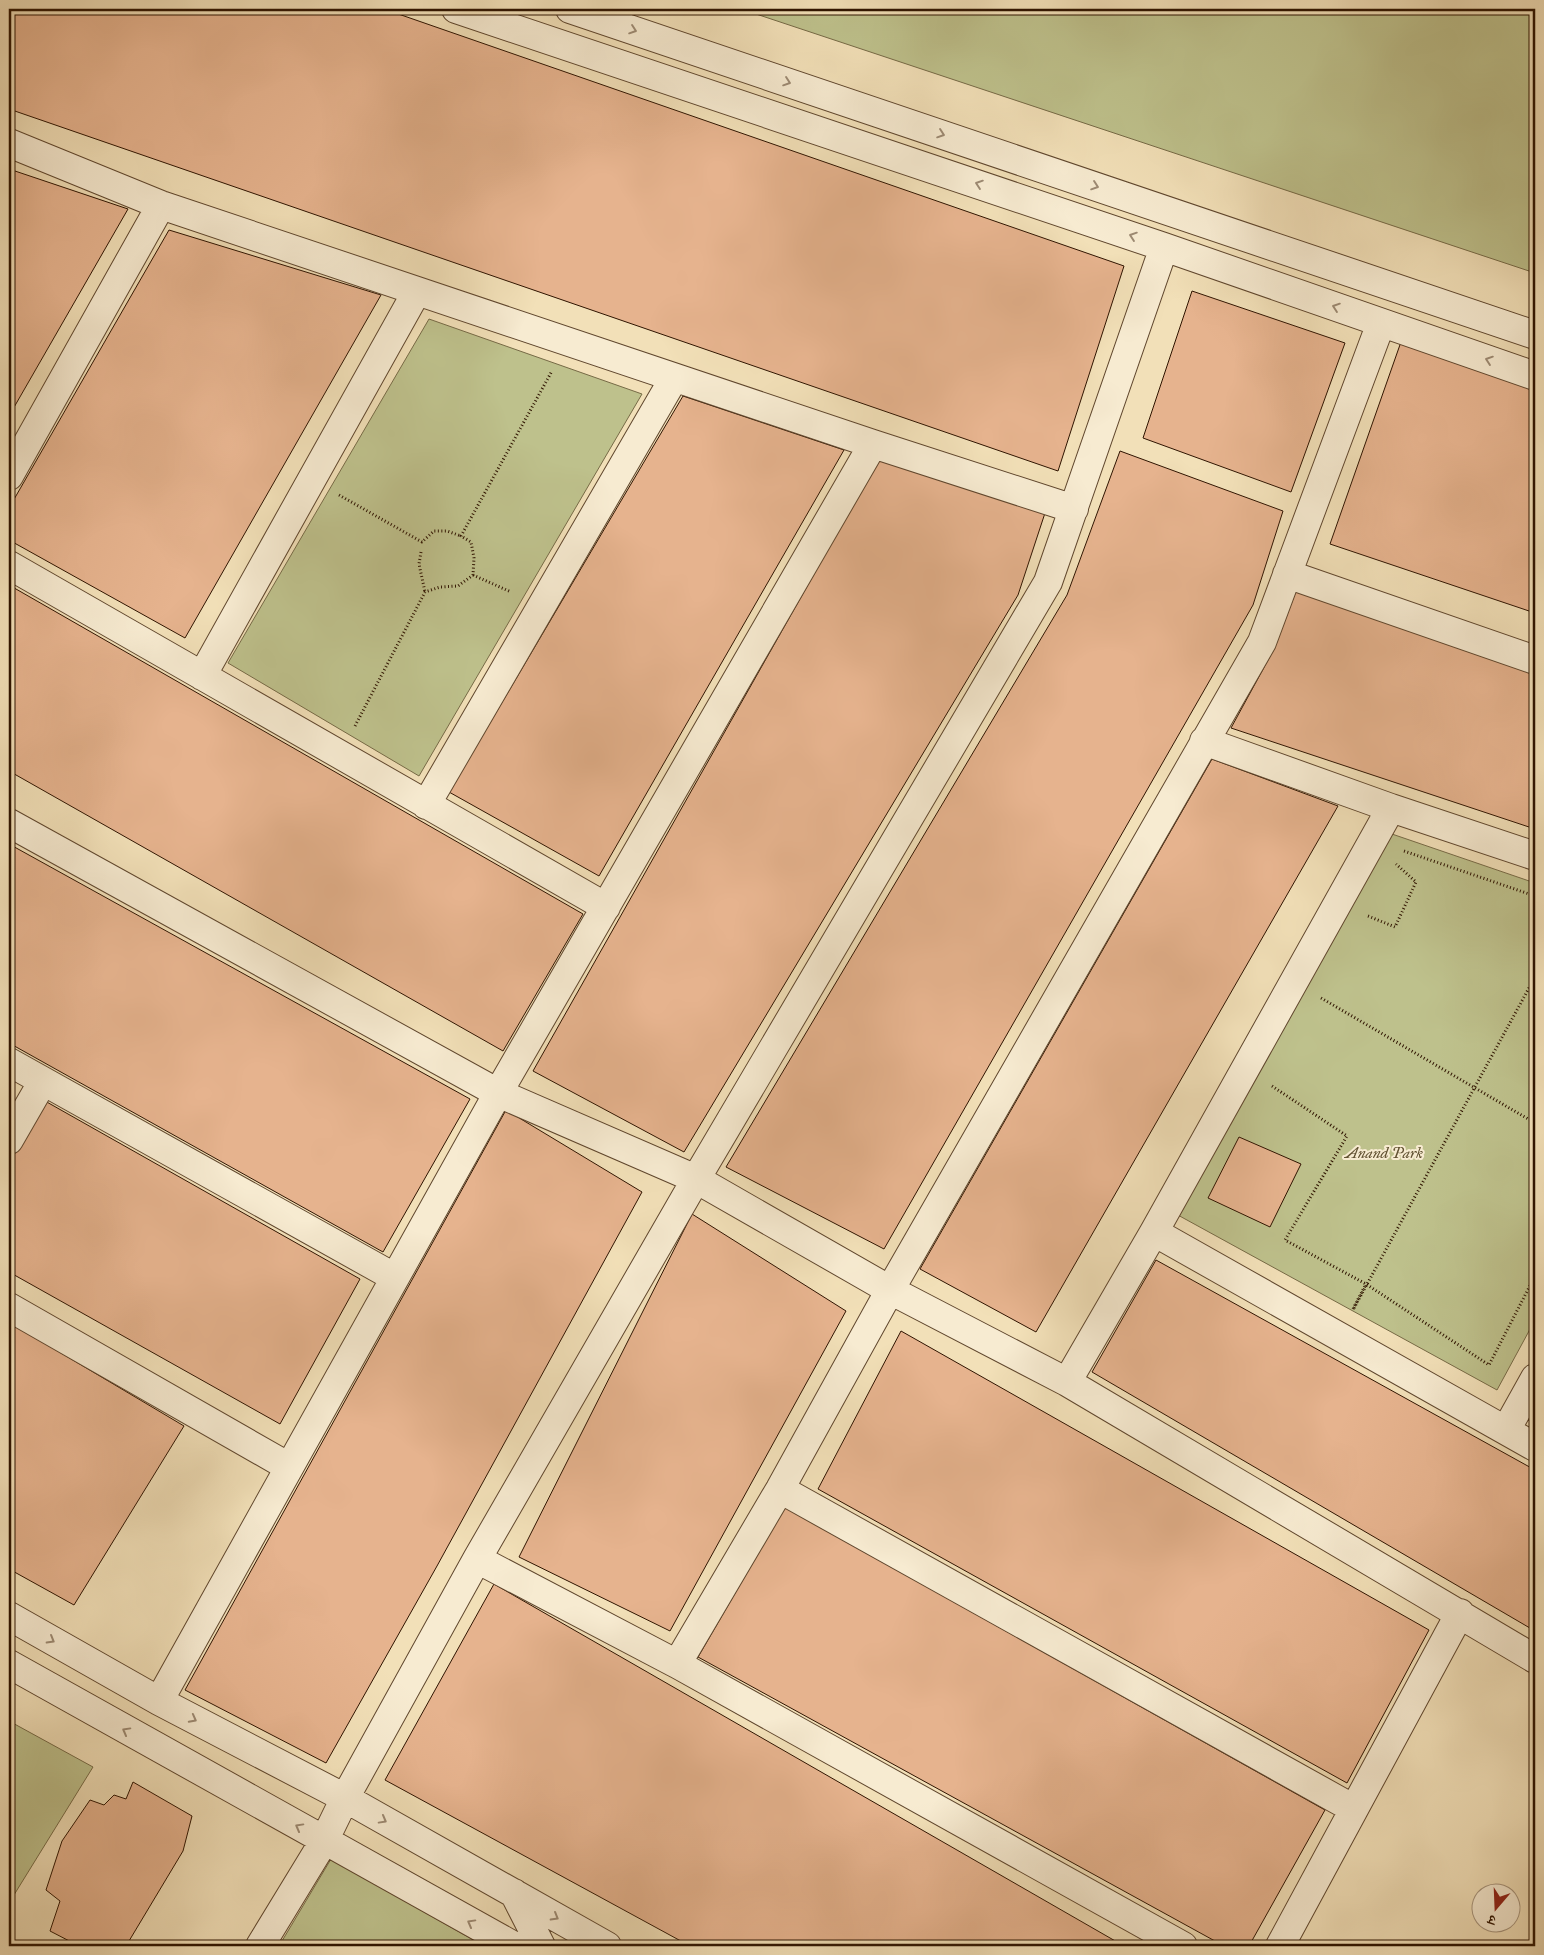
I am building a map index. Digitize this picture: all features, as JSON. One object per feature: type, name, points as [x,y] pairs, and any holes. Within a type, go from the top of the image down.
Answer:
[{"type":"street","points":[[456,9],[1164,247],[1535,376]]},
{"type":"street","points":[[570,9],[1535,335]]},
{"type":"street","points":[[9,143],[161,205],[674,378],[1074,509]]},
{"type":"street","points":[[9,476],[161,205]]},
{"type":"street","points":[[260,1946],[324,1841],[345,1798],[478,1559],[696,1179],[1048,582],[1164,247]]},
{"type":"street","points":[[202,676],[417,291]]},
{"type":"street","points":[[677,1664],[780,1489],[890,1290],[1262,642],[1381,323]]},
{"type":"street","points":[[426,805],[674,378]]},
{"type":"street","points":[[159,1701],[498,1093],[873,444]]},
{"type":"street","points":[[9,565],[606,908]]},
{"type":"street","points":[[1288,574],[1535,660]]},
{"type":"street","points":[[1204,742],[1391,808],[1535,856]]},
{"type":"street","points":[[1067,1382],[1154,1232],[1391,808]]},
{"type":"street","points":[[9,823],[498,1093],[696,1179],[890,1290],[1067,1382],[1535,1659]]},
{"type":"street","points":[[9,1062],[394,1277]]},
{"type":"street","points":[[9,1140],[44,1081]]},
{"type":"street","points":[[1154,1232],[1535,1447]]},
{"type":"street","points":[[9,1307],[289,1467]]},
{"type":"street","points":[[1506,1430],[1535,1378]]},
{"type":"street","points":[[780,1489],[1354,1809]]},
{"type":"street","points":[[478,1559],[677,1664],[1184,1946]]},
{"type":"street","points":[[1280,1946],[1460,1613]]},
{"type":"street","points":[[9,1616],[159,1701],[345,1798],[607,1946]]},
{"type":"street","points":[[9,1664],[514,1946]]},
{"type":"street","points":[[514,1893],[541,1946]]},
{"type":"path","points":[[461,536],[556,364]]},
{"type":"path","points":[[338,495],[422,542],[434,531],[447,531],[461,536],[471,542],[474,558],[473,575]]},
{"type":"path","points":[[355,727],[425,592],[419,564],[420,552]]},
{"type":"path","points":[[425,592],[440,587],[458,586],[473,575]]},
{"type":"path","points":[[473,575],[515,594]]},
{"type":"path","points":[[1363,914],[1395,927],[1416,882],[1396,864],[1404,851],[1535,896]]},
{"type":"path","points":[[1338,1336],[1535,978]]},
{"type":"path","points":[[1316,995],[1535,1123]]},
{"type":"path","points":[[1266,1082],[1347,1136],[1285,1240],[1366,1284],[1489,1365],[1535,1276]]},
{"type":"path","points":[[1338,1336],[1366,1284]]},
{"type":"green space","points":[[741,9],[1535,9],[1535,273]]},
{"type":"green space","points":[[429,319],[642,394],[419,776],[228,663]]},
{"type":"green space","name":"Anand Park","points":[[1389,833],[1535,883],[1535,1320],[1497,1390],[1176,1214]]},
{"type":"green space","points":[[9,1721],[93,1767],[9,1903]]},
{"type":"green space","points":[[331,1859],[484,1946],[279,1946]]},
{"type":"building","points":[[9,9],[384,9],[1124,266],[1058,471],[9,109]]},
{"type":"building","points":[[9,169],[128,209],[9,416]]},
{"type":"building","points":[[169,230],[381,295],[185,638],[9,540],[9,508]]},
{"type":"building","points":[[1192,291],[1345,343],[1291,492],[1143,438]]},
{"type":"building","points":[[1402,339],[1535,384],[1535,613],[1330,544]]},
{"type":"building","points":[[683,396],[844,450],[599,876],[449,792]]},
{"type":"building","points":[[1120,451],[1283,511],[1253,605],[884,1249],[726,1167],[1067,595]]},
{"type":"building","points":[[879,459],[1045,513],[1018,595],[684,1152],[533,1071]]},
{"type":"building","points":[[9,585],[583,914],[503,1051],[9,771]]},
{"type":"building","points":[[1296,591],[1535,674],[1535,829],[1231,728],[1274,649]]},
{"type":"building","points":[[1212,759],[1338,806],[1036,1332],[920,1269]]},
{"type":"building","points":[[9,844],[470,1099],[383,1252],[9,1043]]},
{"type":"building","points":[[45,1101],[360,1279],[280,1424],[9,1272],[9,1162]]},
{"type":"building","points":[[506,1110],[642,1192],[437,1566],[326,1763],[185,1690]]},
{"type":"building","points":[[1239,1137],[1301,1164],[1270,1227],[1208,1198]]},
{"type":"building","points":[[692,1214],[846,1311],[670,1631],[519,1557]]},
{"type":"building","points":[[1156,1260],[1535,1470],[1535,1631],[1092,1372]]},
{"type":"building","points":[[9,1322],[184,1426],[74,1605],[9,1569]]},
{"type":"building","points":[[901,1331],[1429,1630],[1347,1783],[818,1489]]},
{"type":"building","points":[[1535,1394],[1535,1424],[1523,1417]]},
{"type":"building","points":[[785,1507],[1325,1810],[1249,1946],[1224,1946],[698,1657]]},
{"type":"building","points":[[494,1584],[1124,1946],[690,1946],[385,1780]]},
{"type":"building","points":[[133,1782],[192,1816],[183,1851],[126,1946],[79,1946],[50,1931],[60,1901],[46,1890],[62,1841],[90,1800],[104,1805],[114,1795],[126,1799]]},
{"type":"building","points":[[1533,1939],[1535,1946],[1529,1946]]}]
